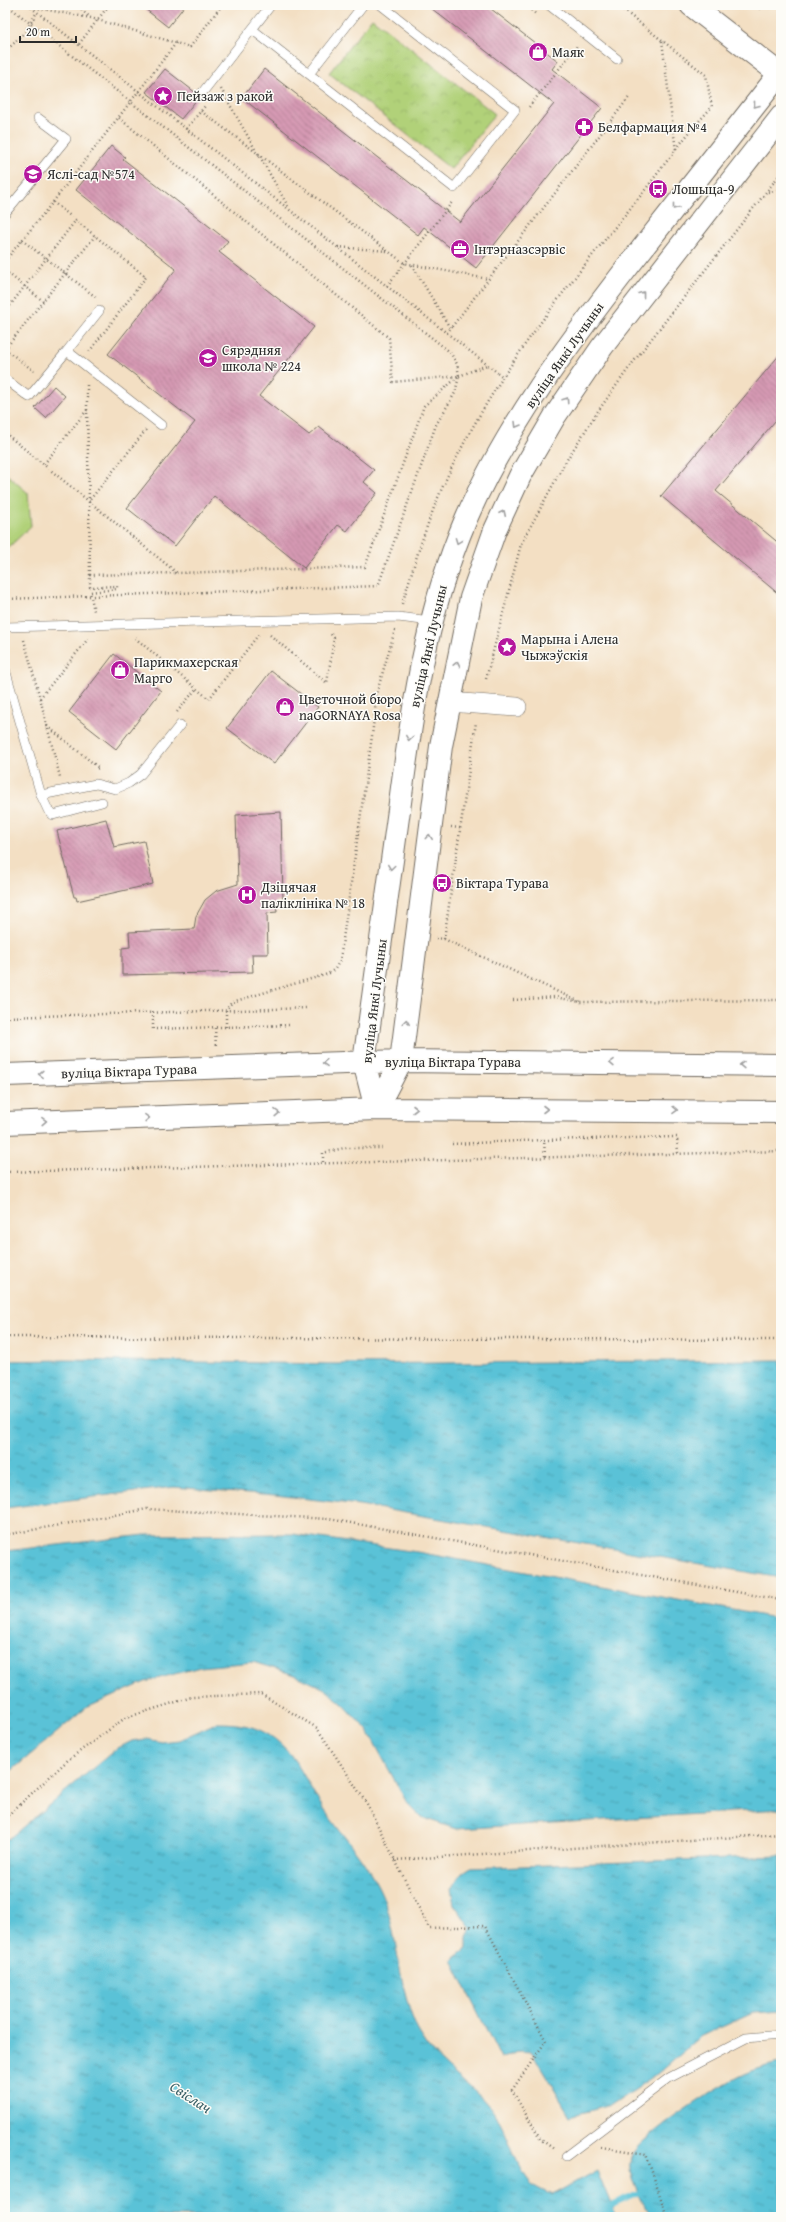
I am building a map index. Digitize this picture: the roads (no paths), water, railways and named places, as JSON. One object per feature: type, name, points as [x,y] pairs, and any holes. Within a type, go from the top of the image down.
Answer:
[{"type":"main road","points":[[691,5],[780,74]]},
{"type":"main road","name":"вуліца Янкі Лучыны","points":[[376,1109],[364,1062],[414,699],[431,621],[443,578],[466,518],[497,459],[533,398],[579,330],[780,74]]},
{"type":"main road","name":"вуліца Янкі Лучыны","points":[[376,1109],[401,1060],[441,746],[471,598],[495,530],[520,476],[555,416],[602,347],[781,117]]},
{"type":"main road","points":[[414,699],[450,702]]},
{"type":"main road","name":"вуліца Віктара Турава","points":[[5,1076],[401,1060],[781,1066]]},
{"type":"main road","points":[[5,1123],[376,1109],[781,1112]]},
{"type":"street","points":[[450,702],[517,707]]},
{"type":"lane","points":[[202,93],[253,30],[271,5]]},
{"type":"lane","points":[[308,74],[363,5]]},
{"type":"lane","points":[[253,30],[454,188],[515,110],[381,5]]},
{"type":"lane","points":[[549,5],[617,59]]},
{"type":"lane","points":[[5,213],[66,140],[38,118]]},
{"type":"lane","points":[[5,379],[29,397],[99,311]]},
{"type":"lane","points":[[67,351],[158,423]]},
{"type":"lane","points":[[5,626],[398,617],[431,621]]},
{"type":"lane","points":[[5,670],[41,795],[48,810],[53,815],[102,802]]},
{"type":"lane","points":[[41,795],[96,784],[115,789],[129,783],[141,774],[180,725]]},
{"type":"lane","points":[[566,2156],[669,2078],[746,2038],[781,2035]]},
{"type":"water","points":[[66,1360],[335,1364],[781,1360],[781,1578],[360,1505],[275,1495],[174,1487],[5,1508],[5,1361]]},
{"type":"water","points":[[292,1534],[417,1552],[781,1619],[781,1809],[456,1829],[421,1817],[407,1803],[368,1731],[344,1705],[325,1689],[295,1675],[253,1662],[200,1667],[145,1682],[86,1708],[5,1776],[5,1551],[145,1535]]},
{"type":"water","name":"Свіслач","points":[[216,1723],[240,1724],[262,1731],[276,1740],[290,1754],[323,1808],[359,1855],[375,1880],[387,1908],[408,2004],[420,2035],[438,2058],[491,2108],[503,2127],[523,2173],[528,2180],[533,2185],[552,2195],[597,2170],[616,2217],[5,2217],[5,1842],[116,1749],[132,1741],[147,1739],[162,1742],[179,1740]]},
{"type":"water","points":[[781,1856],[781,2011],[753,2013],[699,2037],[657,2074],[611,2105],[570,2116],[532,2052],[520,2051],[501,2059],[452,1960],[467,1949],[467,1938],[471,1928],[454,1904],[451,1889],[459,1876],[471,1868]]},
{"type":"water","points":[[781,2063],[781,2217],[650,2217],[630,2172],[631,2157],[636,2149],[660,2127],[722,2085],[750,2071]]},
{"type":"waterway","points":[[605,2208],[645,2191]]},
{"type":"place","name":"Маяк","points":[[538,52]]},
{"type":"place","name":"Пейзаж з ракой","points":[[163,96]]},
{"type":"place","name":"Белфармация №4","points":[[584,127]]},
{"type":"place","name":"Яслі-сад №574","points":[[33,174]]},
{"type":"place","name":"Лошыца-9","points":[[658,189]]},
{"type":"place","name":"Інтэрназсэрвіс","points":[[460,249]]},
{"type":"place","name":"Сярэдняя школа № 224","points":[[208,358]]},
{"type":"place","name":"Марына і Алена Чыжэўскія","points":[[507,647]]},
{"type":"place","name":"Парикмахерская Марго","points":[[120,670]]},
{"type":"place","name":"Цветочной бюро naGORNAYA Rosa","points":[[285,707]]},
{"type":"place","name":"Віктара Турава","points":[[442,883]]},
{"type":"place","name":"Дзіцячая паліклініка № 18","points":[[247,895]]}]
